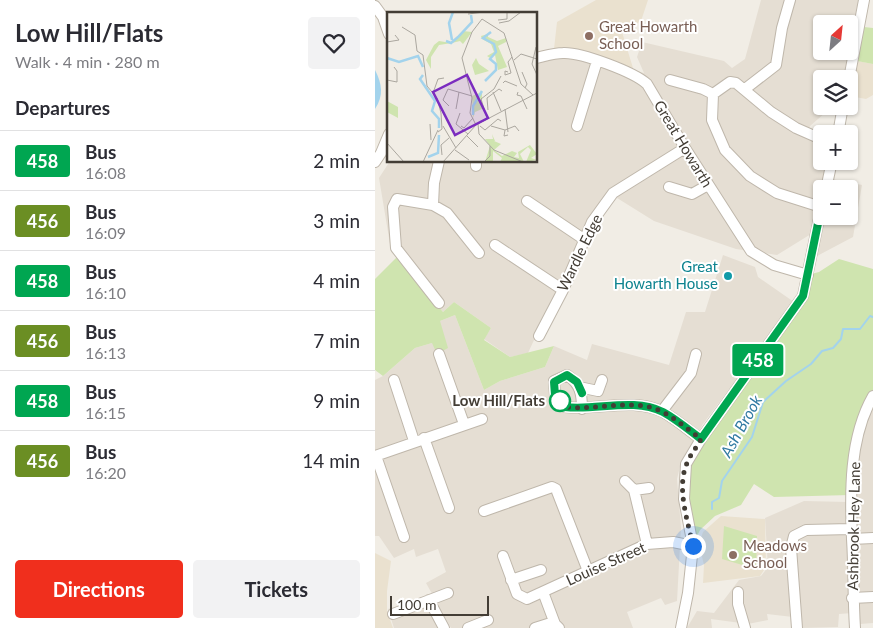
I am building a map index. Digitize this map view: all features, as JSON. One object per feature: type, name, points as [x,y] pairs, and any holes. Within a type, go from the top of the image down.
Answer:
[{"type":"street","points":[[745,89],[776,65],[782,28],[790,0]]},
{"type":"street","points":[[858,24],[864,0]]},
{"type":"street","points":[[375,6],[383,17],[387,28]]},
{"type":"street","name":"Great Howarth","points":[[537,58],[565,52],[639,76],[647,84],[708,185],[751,251],[774,264],[808,275]]},
{"type":"street","points":[[577,126],[597,61]]},
{"type":"street","points":[[670,80],[703,88],[713,94]]},
{"type":"street","points":[[713,94],[730,82],[736,83],[771,112],[796,128],[813,135]]},
{"type":"street","points":[[713,94],[712,120],[725,150],[750,176],[777,193],[813,205]]},
{"type":"street","points":[[375,162],[387,139]]},
{"type":"street","name":"Wardle Edge","points":[[539,336],[563,290],[592,222],[613,193],[685,148]]},
{"type":"street","points":[[433,205],[434,183],[439,162]]},
{"type":"street","points":[[669,187],[691,194],[708,185]]},
{"type":"street","points":[[439,303],[398,252],[394,240],[393,207],[397,199],[433,205],[447,213],[479,253]]},
{"type":"street","points":[[527,202],[585,240]]},
{"type":"street","points":[[682,625],[693,546],[683,499],[686,464],[701,439],[797,307],[803,296],[818,225]]},
{"type":"street","points":[[495,245],[563,290]]},
{"type":"street","points":[[439,354],[464,424]]},
{"type":"street","points":[[662,411],[691,373],[696,354]]},
{"type":"street","points":[[582,409],[582,393],[577,382],[567,375],[554,382],[555,395],[565,407],[582,409],[633,404],[662,411],[701,439]]},
{"type":"street","points":[[394,380],[449,508]]},
{"type":"street","points":[[579,387],[599,391],[602,380]]},
{"type":"street","name":"Ashbrook Hey Lane","points":[[855,628],[852,534],[855,451],[862,422],[873,396]]},
{"type":"street","points":[[404,537],[375,456],[419,439],[482,419]]},
{"type":"street","points":[[625,481],[633,490],[647,544]]},
{"type":"street","points":[[484,511],[552,488],[556,489],[588,571]]},
{"type":"street","points":[[633,490],[649,488]]},
{"type":"street","points":[[797,628],[791,548],[794,536],[806,530],[873,538]]},
{"type":"street","name":"Louise Street","points":[[511,580],[517,594],[521,598],[527,599],[647,544],[673,542],[693,546]]},
{"type":"street","points":[[503,556],[511,580],[541,570]]},
{"type":"street","points":[[535,628],[557,625],[543,592]]},
{"type":"street","points":[[738,592],[738,604],[745,628]]},
{"type":"street","points":[[393,614],[448,593]]},
{"type":"street","points":[[853,598],[873,596]]},
{"type":"street","points":[[429,600],[444,628]]},
{"type":"street","points":[[468,628],[488,620]]},
{"type":"shaded area","name":"Great Howarth School","points":[[596,0],[648,0],[641,21],[622,32],[633,68],[554,49],[557,22]]},
{"type":"shaded area","points":[[761,0],[858,0],[855,15],[813,15],[813,60],[847,60],[845,70],[813,70],[813,115],[823,115],[810,126],[807,136],[813,139],[813,170],[826,170],[824,180],[813,180],[813,225],[811,234],[777,255],[736,249],[654,221],[609,193],[592,215],[528,353],[510,357],[484,339],[491,328],[454,302],[443,312],[391,250],[379,178],[389,162],[537,162],[537,53],[554,49],[644,73],[637,57],[642,42],[724,61],[732,68],[745,59]]},
{"type":"shaded area","points":[[857,61],[873,64],[873,95],[866,99],[858,98],[858,70],[855,70]]},
{"type":"shaded area","points":[[858,184],[862,185],[858,208]]},
{"type":"shaded area","points":[[823,225],[855,225],[853,237],[817,256]]},
{"type":"shaded area","points":[[723,255],[755,267],[758,277],[794,302],[703,424],[681,462],[677,479],[681,528],[677,601],[665,605],[661,598],[627,612],[633,628],[451,628],[426,583],[446,572],[438,549],[416,557],[414,549],[394,558],[379,536],[375,536],[375,380],[383,376],[415,348],[432,343],[440,321],[455,315],[484,390],[500,381],[545,367],[554,346],[587,360],[592,344],[669,365],[686,312],[705,312]]},
{"type":"shaded area","points":[[873,400],[873,623],[860,624],[856,538],[856,451]]},
{"type":"shaded area","points":[[804,501],[848,502],[853,613],[839,614],[838,627],[801,628],[793,617],[767,614],[768,620],[748,624],[711,619],[712,628],[687,628],[697,611],[714,613],[739,580],[761,576],[768,567],[765,518]]},
{"type":"shaded area","name":"Meadows School","points":[[721,516],[765,519],[766,567],[760,576],[703,583],[704,565],[699,544],[703,532]]},
{"type":"shaded area","points":[[375,553],[391,561],[387,591],[387,611],[393,628],[375,628]]},
{"type":"shaded area","points":[[425,597],[441,628],[394,628],[388,609]]},
{"type":"green space","points":[[864,27],[873,28],[873,64],[857,61]]},
{"type":"green space","points":[[397,257],[443,312],[454,302],[491,328],[484,340],[510,357],[554,346],[545,367],[500,381],[484,390],[455,315],[440,321],[448,348],[437,354],[432,343],[415,348],[383,376],[375,370],[375,279]]},
{"type":"green space","points":[[839,259],[873,269],[873,392],[865,406],[850,495],[774,497],[754,484],[741,505],[715,516],[700,530],[694,542],[686,498],[688,465],[793,318],[811,274],[819,272]]},
{"type":"green space","points":[[724,526],[757,536],[756,569],[722,559]]},
{"type":"water","points":[[375,70],[381,94],[375,109]]},
{"type":"waterway","name":"Ash Brook","points":[[712,509],[712,502],[719,498],[722,481],[752,437],[763,402],[786,381],[811,364],[822,351],[833,348],[841,339],[843,329],[860,329],[870,316],[873,317]]},
{"type":"bus line","name":"458","points":[[582,393],[577,382],[567,375],[554,382],[555,395],[565,407],[582,409],[633,404],[662,411],[701,439],[797,307],[803,296],[818,225]]},
{"type":"place","name":"Great Howarth School","points":[[589,36]]},
{"type":"place","name":"Great Howarth House","points":[[728,276]]},
{"type":"place","name":"Low Hill/Flats","points":[[560,401]]},
{"type":"place","name":"Meadows School","points":[[733,555]]},
{"type":"route","points":[[560,401],[555,395],[565,407],[582,409],[633,404],[662,411],[701,439],[686,464],[683,483],[683,499],[693,546]]}]
